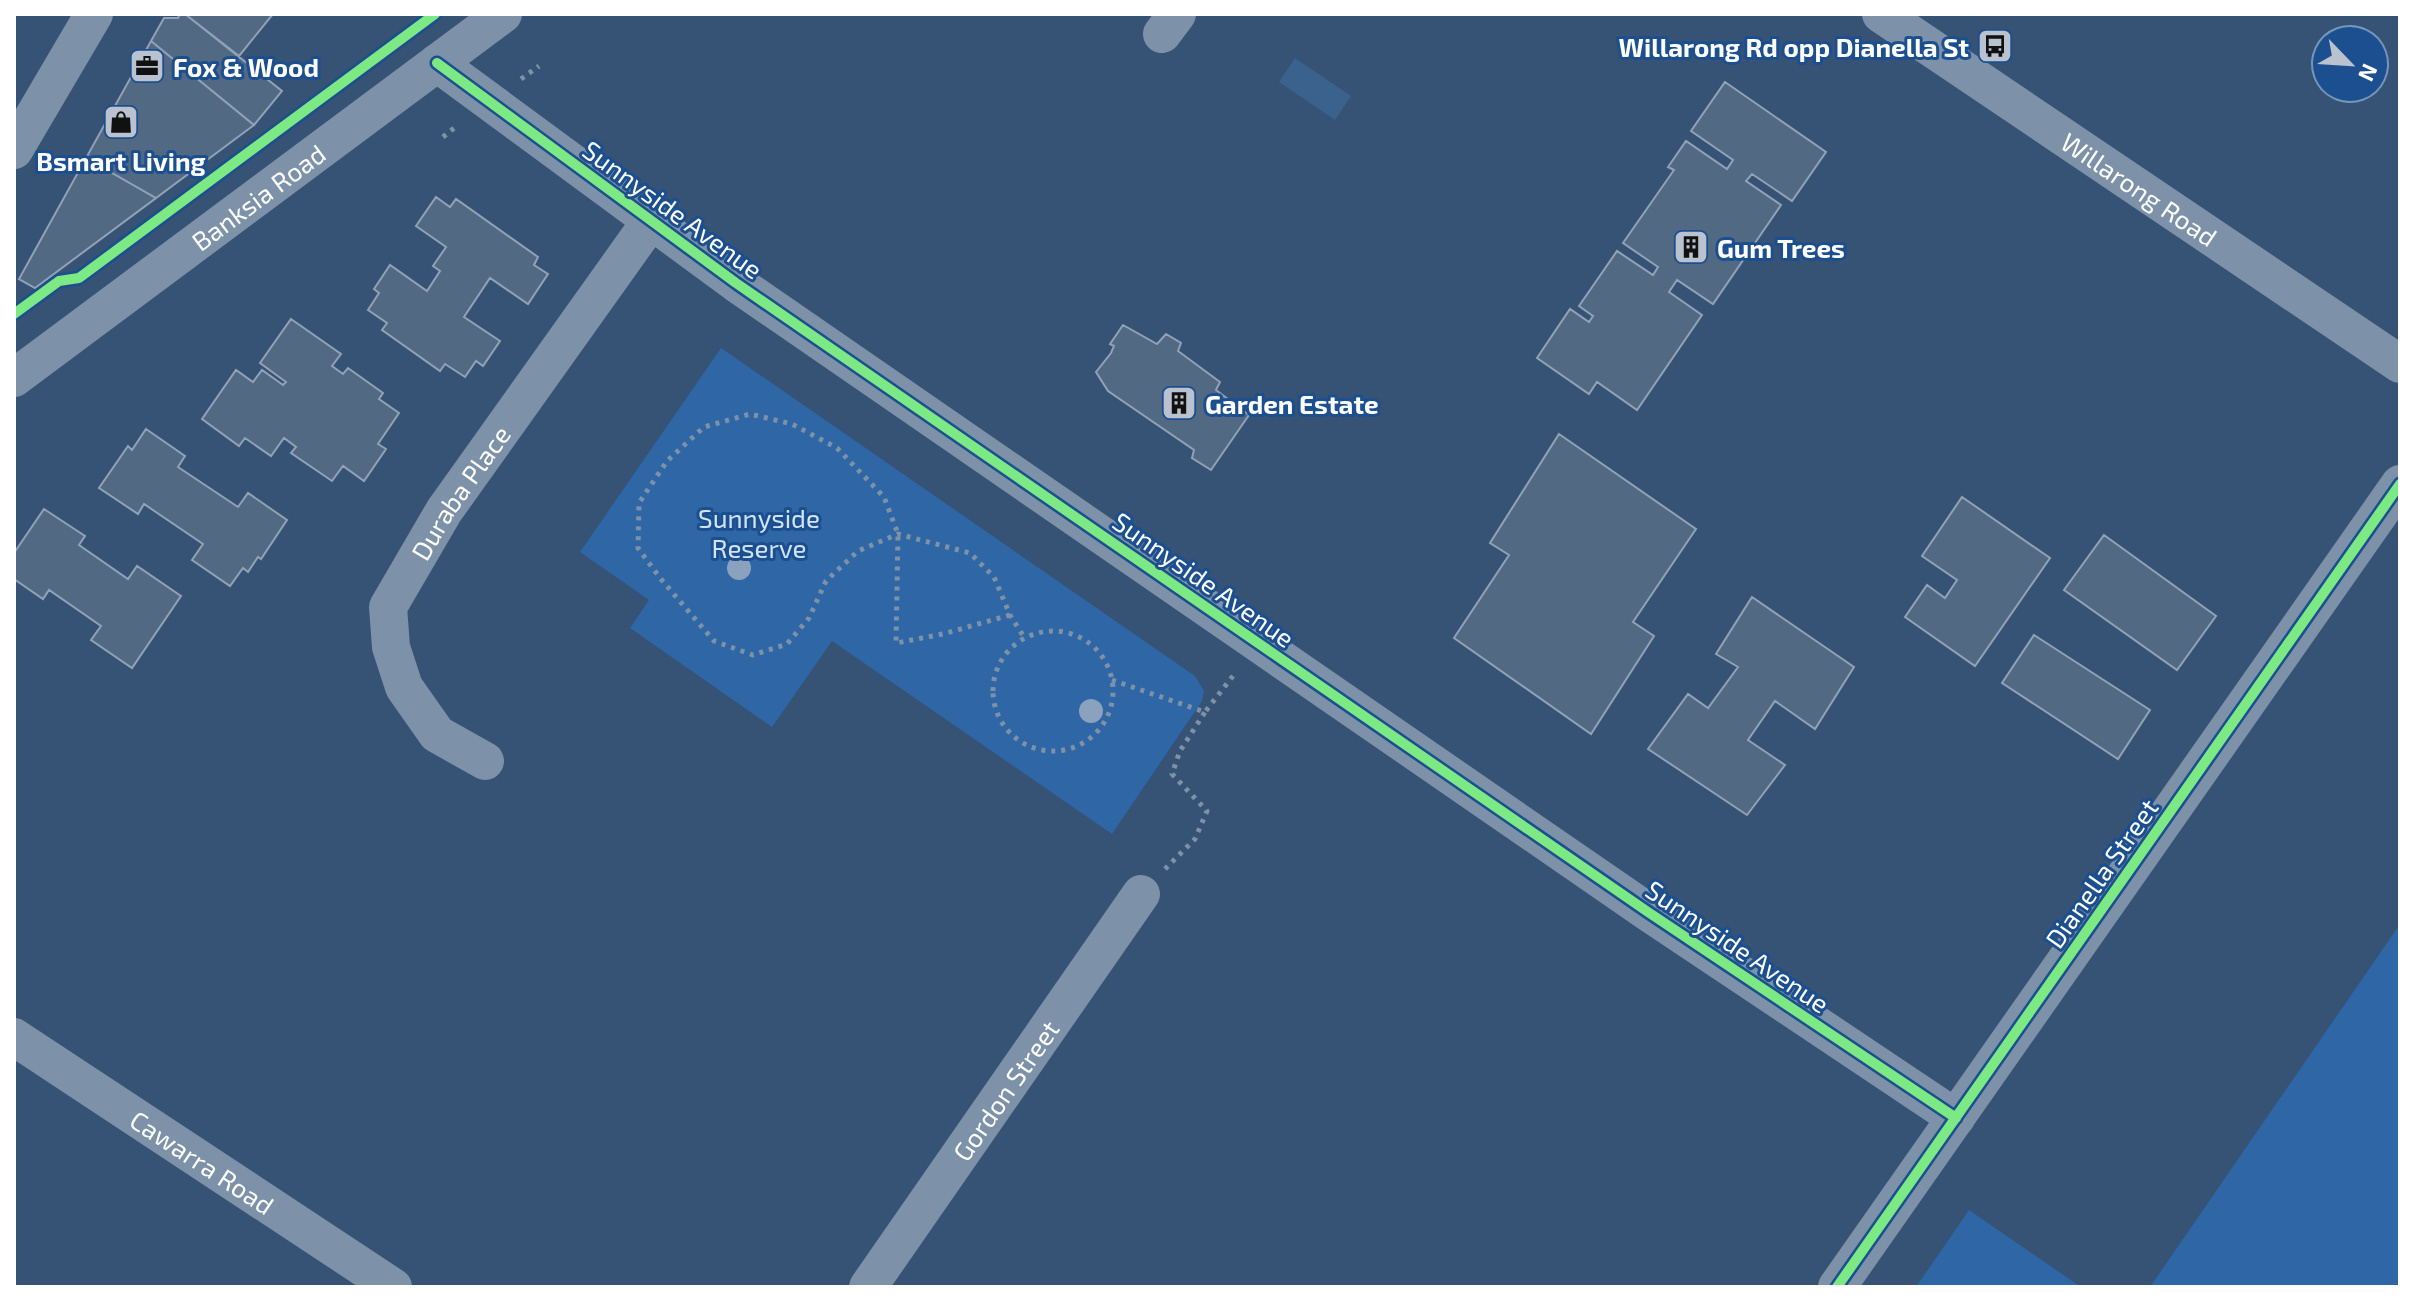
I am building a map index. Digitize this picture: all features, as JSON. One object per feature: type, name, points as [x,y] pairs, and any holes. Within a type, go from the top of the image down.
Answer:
[{"type":"street","points":[[14,150],[94,14]]},
{"type":"street","name":"Banksia Road","points":[[14,378],[503,14]]},
{"type":"street","name":"Willarong Road","points":[[1881,14],[2400,364]]},
{"type":"street","name":"Sunnyside Avenue","points":[[437,63],[650,222],[1648,912],[1956,1118]]},
{"type":"street","name":"Duraba Place","points":[[485,761],[437,734],[404,687],[391,647],[388,607],[444,511],[650,222]]},
{"type":"street","name":"Dianella Street","points":[[1837,1287],[2400,484]]},
{"type":"street","name":"Gordon Street","points":[[868,1287],[1141,894]]},
{"type":"street","name":"Cawarra Road","points":[[14,1037],[393,1287]]},
{"type":"path","points":[[1010,615],[943,634],[896,643],[898,534],[884,497],[837,448],[792,424],[750,414],[704,427],[667,461],[639,503],[638,548],[660,578],[714,641],[753,655],[787,644],[809,618],[826,581],[858,551],[898,534],[970,553],[994,577],[1010,615],[1024,637]]},
{"type":"path","points":[[1042,631],[1061,631],[1079,636],[1100,654],[1112,680],[1112,699],[1107,717],[1096,733],[1081,745],[1054,751],[1026,746],[999,719],[993,702],[998,664],[1024,637],[1042,631]]},
{"type":"path","points":[[1141,894],[1195,839],[1207,811],[1172,774],[1180,751],[1205,712],[1257,642]]},
{"type":"path","points":[[1112,680],[1205,712]]},
{"type":"green space","name":"Sunnyside Reserve","points":[[721,348],[1195,676],[1204,691],[1202,701],[1112,834],[832,641],[772,727],[630,628],[649,600],[580,552]]},
{"type":"green space","points":[[2400,924],[2400,1287],[2150,1287]]},
{"type":"green space","points":[[1969,1210],[2081,1287],[1916,1287]]},
{"type":"shaded area","points":[[1295,58],[1351,96],[1335,120],[1279,82]]},
{"type":"building","points":[[180,14],[185,14],[282,91],[254,125],[151,41],[164,18],[178,18]]},
{"type":"building","points":[[185,14],[273,14],[239,56]]},
{"type":"building","points":[[151,41],[254,125],[156,198],[86,158]]},
{"type":"building","name":"Gum Trees","points":[[1725,82],[1826,152],[1792,201],[1752,174],[1746,181],[1781,205],[1713,304],[1677,280],[1669,292],[1702,315],[1637,410],[1597,382],[1589,394],[1537,358],[1570,309],[1589,322],[1593,316],[1579,306],[1617,251],[1653,275],[1658,267],[1623,243],[1674,170],[1668,167],[1686,141],[1727,169],[1733,160],[1691,131]]},
{"type":"building","points":[[86,158],[156,198],[35,288],[19,279]]},
{"type":"building","points":[[436,197],[450,207],[456,199],[538,257],[534,265],[548,274],[528,304],[490,278],[464,317],[500,341],[483,366],[476,361],[465,377],[445,364],[440,371],[382,330],[387,323],[368,310],[379,293],[374,289],[390,265],[427,291],[440,271],[433,266],[446,247],[416,226]]},
{"type":"building","points":[[291,319],[341,354],[332,366],[343,374],[348,368],[383,393],[379,399],[399,413],[378,444],[386,449],[364,481],[343,466],[332,481],[291,453],[296,447],[284,438],[271,456],[245,438],[239,446],[202,419],[236,370],[253,382],[262,370],[283,385],[286,382],[260,363]]},
{"type":"building","name":"Garden Estate","points":[[1123,325],[1157,344],[1166,334],[1181,343],[1178,351],[1220,382],[1216,390],[1249,415],[1211,470],[1192,458],[1194,450],[1108,391],[1096,372],[1111,353],[1114,346],[1110,344]]},
{"type":"building","points":[[146,429],[185,456],[178,467],[238,507],[248,493],[287,520],[261,559],[258,557],[248,572],[243,568],[230,586],[192,560],[203,544],[144,504],[138,514],[99,488],[128,446],[132,450]]},
{"type":"building","points":[[1559,434],[1696,529],[1633,622],[1654,636],[1591,734],[1454,638],[1509,555],[1490,543]]},
{"type":"building","points":[[1962,497],[2050,558],[1975,666],[1905,617],[1927,585],[1945,598],[1957,580],[1922,556]]},
{"type":"building","points":[[44,509],[85,536],[79,545],[128,579],[137,566],[181,596],[132,668],[91,640],[101,626],[49,590],[43,599],[14,579],[14,553]]},
{"type":"building","points":[[2104,535],[2216,616],[2177,670],[2064,590]]},
{"type":"building","points":[[1752,597],[1854,667],[1815,729],[1775,701],[1748,740],[1785,765],[1747,815],[1648,749],[1688,694],[1708,708],[1738,667],[1716,654]]},
{"type":"building","points":[[2034,635],[2150,710],[2118,759],[2002,683]]},
{"type":"cycle path","points":[[14,314],[59,281],[79,278],[435,14]]},
{"type":"cycle path","points":[[437,63],[736,283],[1648,912],[1956,1118]]},
{"type":"cycle path","points":[[1837,1287],[2400,484]]},
{"type":"place","name":"Willarong Rd opp Dianella St","points":[[1995,46]]},
{"type":"place","name":"Fox & Wood","points":[[147,66]]},
{"type":"place","name":"Bsmart Living","points":[[121,122]]},
{"type":"place","name":"Gum Trees","points":[[1691,247]]},
{"type":"place","name":"Garden Estate","points":[[1179,403]]}]
